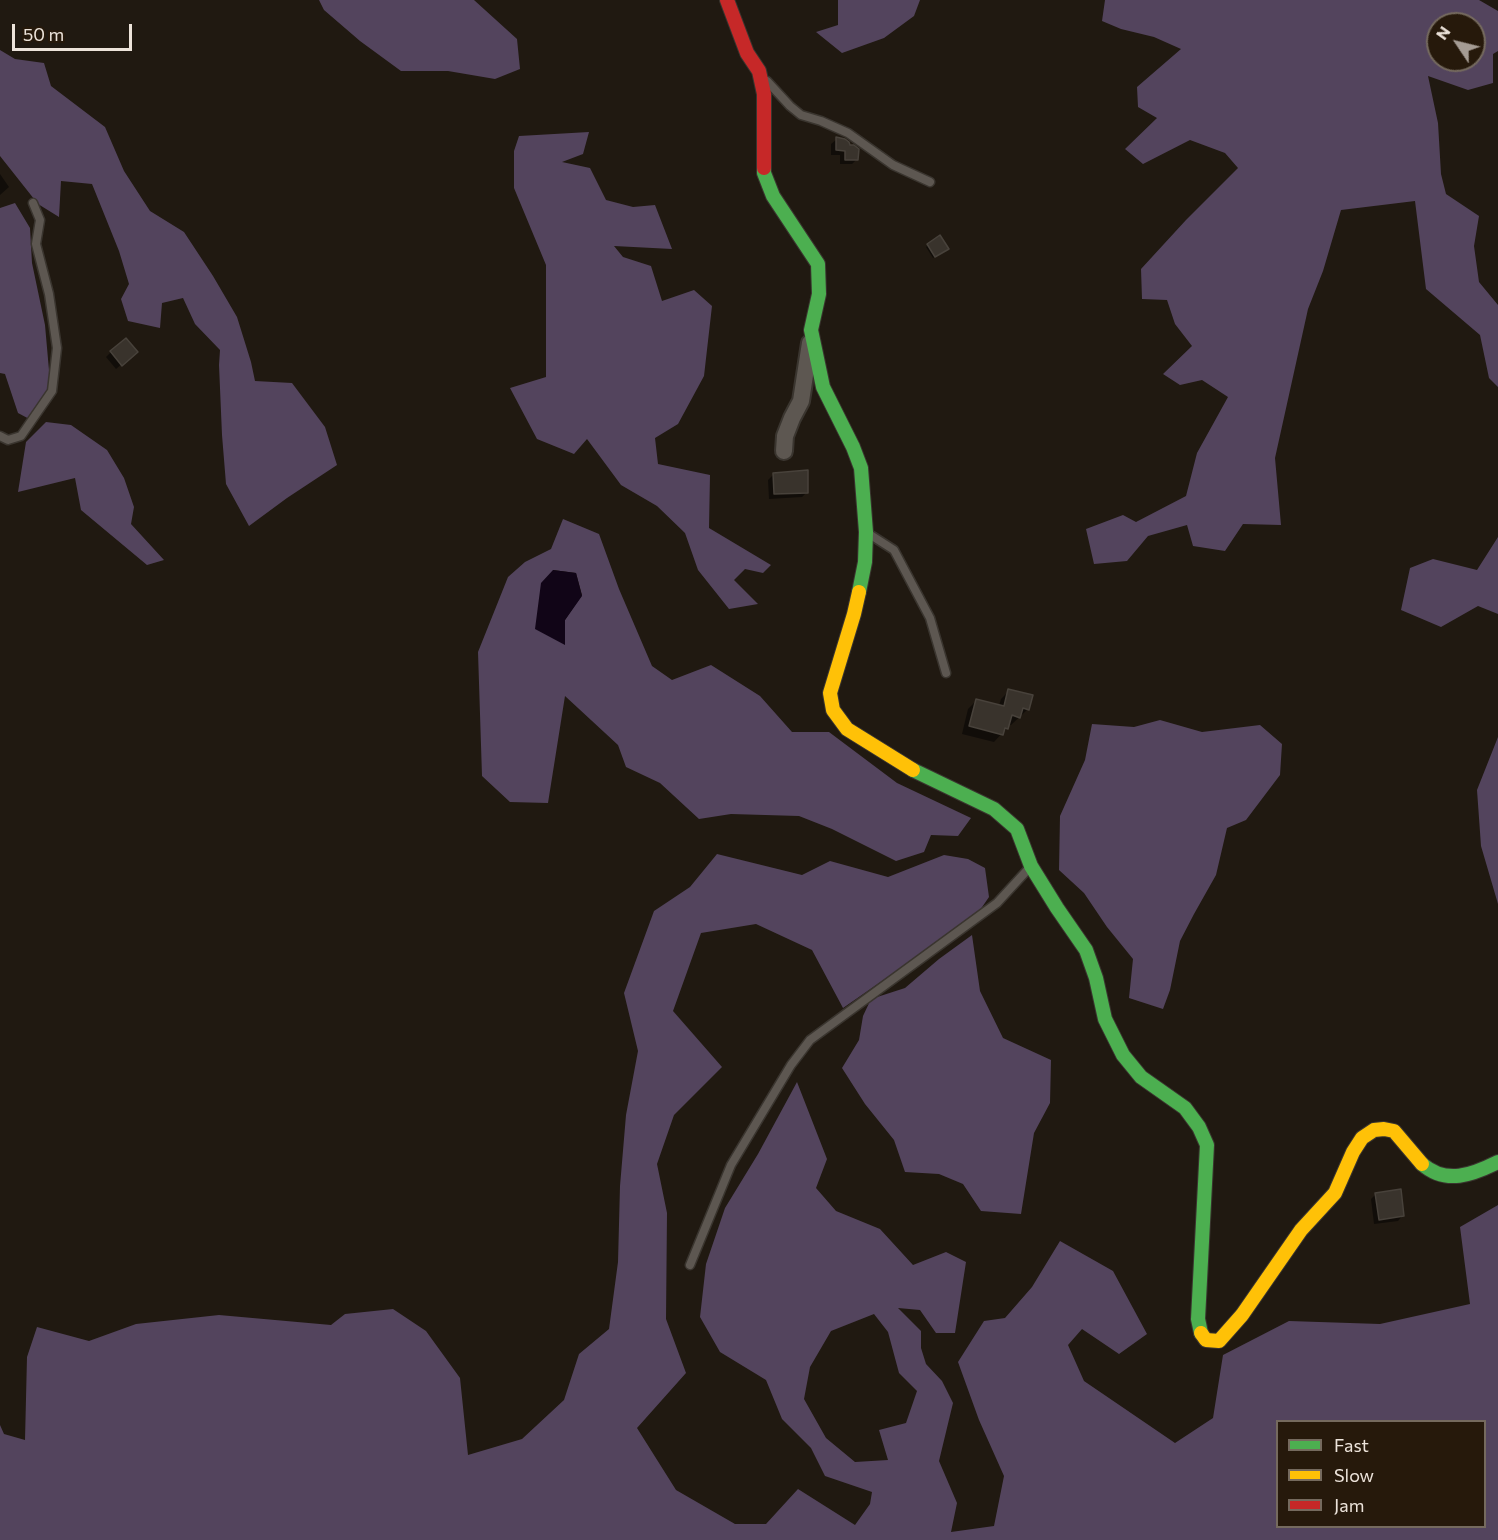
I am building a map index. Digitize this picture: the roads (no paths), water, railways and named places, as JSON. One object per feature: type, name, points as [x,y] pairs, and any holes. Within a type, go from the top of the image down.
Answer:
[{"type":"street","points":[[727,0],[747,53],[759,71],[764,94],[764,173],[773,196],[818,264],[819,294],[811,330],[801,401],[785,436],[784,451]]},
{"type":"street","points":[[811,330],[823,387],[861,468],[866,532],[865,562],[846,642],[830,693],[833,710],[847,729],[875,747],[920,774],[994,809],[1017,828],[1031,866],[1056,908],[1086,950],[1096,978],[1105,1019],[1123,1055],[1141,1077],[1185,1108],[1200,1126],[1207,1144],[1198,1318],[1200,1332],[1206,1340],[1219,1341],[1235,1326],[1278,1260],[1334,1193],[1358,1145],[1367,1134],[1379,1128],[1394,1131],[1423,1166],[1435,1174],[1449,1178],[1477,1172],[1498,1162]]},
{"type":"lane","points":[[759,71],[801,115],[848,133],[893,165],[930,182]]},
{"type":"lane","points":[[0,436],[8,440],[21,436],[52,391],[57,348],[49,294],[36,244],[40,220],[33,203]]},
{"type":"lane","points":[[866,532],[894,550],[930,618],[946,673]]},
{"type":"lane","points":[[690,1265],[731,1165],[791,1065],[810,1040],[997,903],[1031,866]]}]
